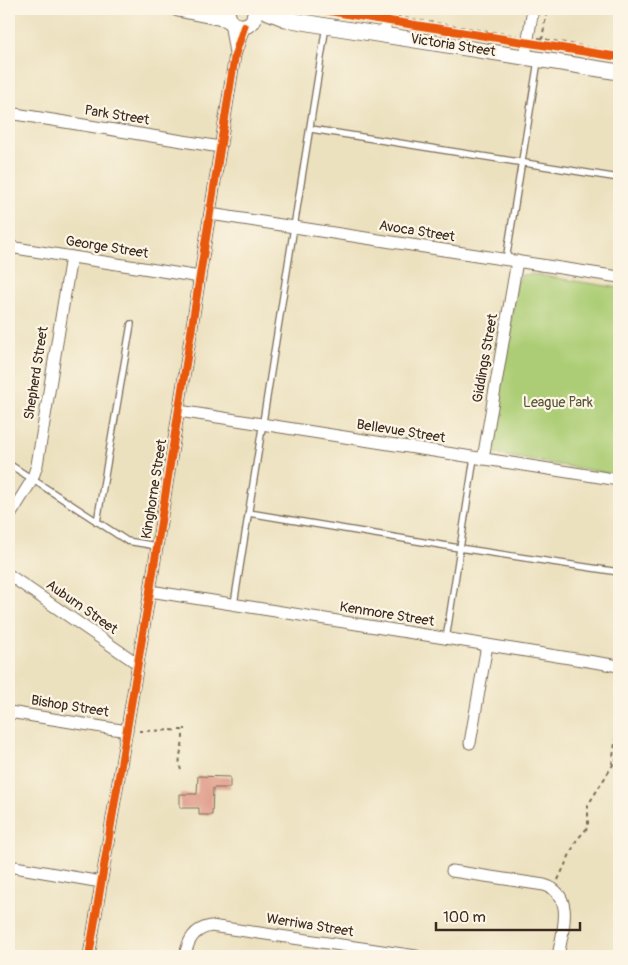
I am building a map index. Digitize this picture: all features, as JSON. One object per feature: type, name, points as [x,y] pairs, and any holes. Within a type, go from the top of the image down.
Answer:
[{"type":"main road","name":"Victoria Street","points":[[178,9],[286,19],[326,26],[384,17],[530,49],[619,72]]},
{"type":"street","points":[[530,49],[533,9]]},
{"type":"street","name":"Kinghorne Street","points":[[89,956],[101,882],[133,731],[138,664],[242,16]]},
{"type":"street","name":"Park Street","points":[[9,113],[220,147]]},
{"type":"street","name":"Avoca Street","points":[[210,214],[619,277]]},
{"type":"street","name":"George Street","points":[[9,247],[200,277]]},
{"type":"street","name":"Shepherd Street","points":[[9,517],[32,480],[70,257]]},
{"type":"street","name":"Giddings Street","points":[[478,458],[511,260]]},
{"type":"street","name":"Bellevue Street","points":[[179,411],[619,480]]},
{"type":"street","name":"Auburn Street","points":[[9,575],[138,664]]},
{"type":"street","name":"Kenmore Street","points":[[150,591],[619,666]]},
{"type":"street","points":[[470,743],[487,645]]},
{"type":"street","name":"Bishop Street","points":[[9,712],[133,731]]},
{"type":"street","points":[[9,866],[101,882]]},
{"type":"street","points":[[452,871],[544,885],[554,889],[562,897],[565,908],[558,956]]},
{"type":"street","name":"Werriwa Street","points":[[185,956],[192,936],[200,929],[217,926],[416,956]]},
{"type":"lane","points":[[233,605],[311,129],[326,26]]},
{"type":"lane","points":[[511,260],[522,162],[530,49]]},
{"type":"lane","points":[[311,129],[619,178]]},
{"type":"lane","points":[[97,522],[131,324]]},
{"type":"lane","points":[[446,639],[459,548],[478,458]]},
{"type":"lane","points":[[9,464],[127,541],[158,546]]},
{"type":"lane","points":[[249,512],[459,548],[619,572]]},
{"type":"path","points":[[346,9],[530,49],[619,57]]},
{"type":"path","points":[[384,17],[400,9]]},
{"type":"path","points":[[334,11],[384,17],[530,49],[542,40],[547,9]]},
{"type":"path","points":[[542,40],[619,52]]},
{"type":"path","points":[[611,767],[619,716]]},
{"type":"path","points":[[133,731],[182,730],[184,739],[179,749],[181,770]]},
{"type":"path","points":[[554,889],[576,841],[588,827],[588,805],[619,755]]},
{"type":"green space","name":"League Park","points":[[531,274],[619,288],[619,475],[500,455],[494,452],[491,441],[517,283],[522,275]]},
{"type":"building","points":[[198,776],[230,777],[230,788],[213,788],[212,815],[199,815],[199,808],[180,808],[180,794],[197,794]]},
{"type":"cycle path","points":[[317,9],[377,19],[378,14]]},
{"type":"cycle path","points":[[377,19],[619,57]]},
{"type":"cycle path","points":[[89,956],[150,591],[235,55],[244,27]]}]
